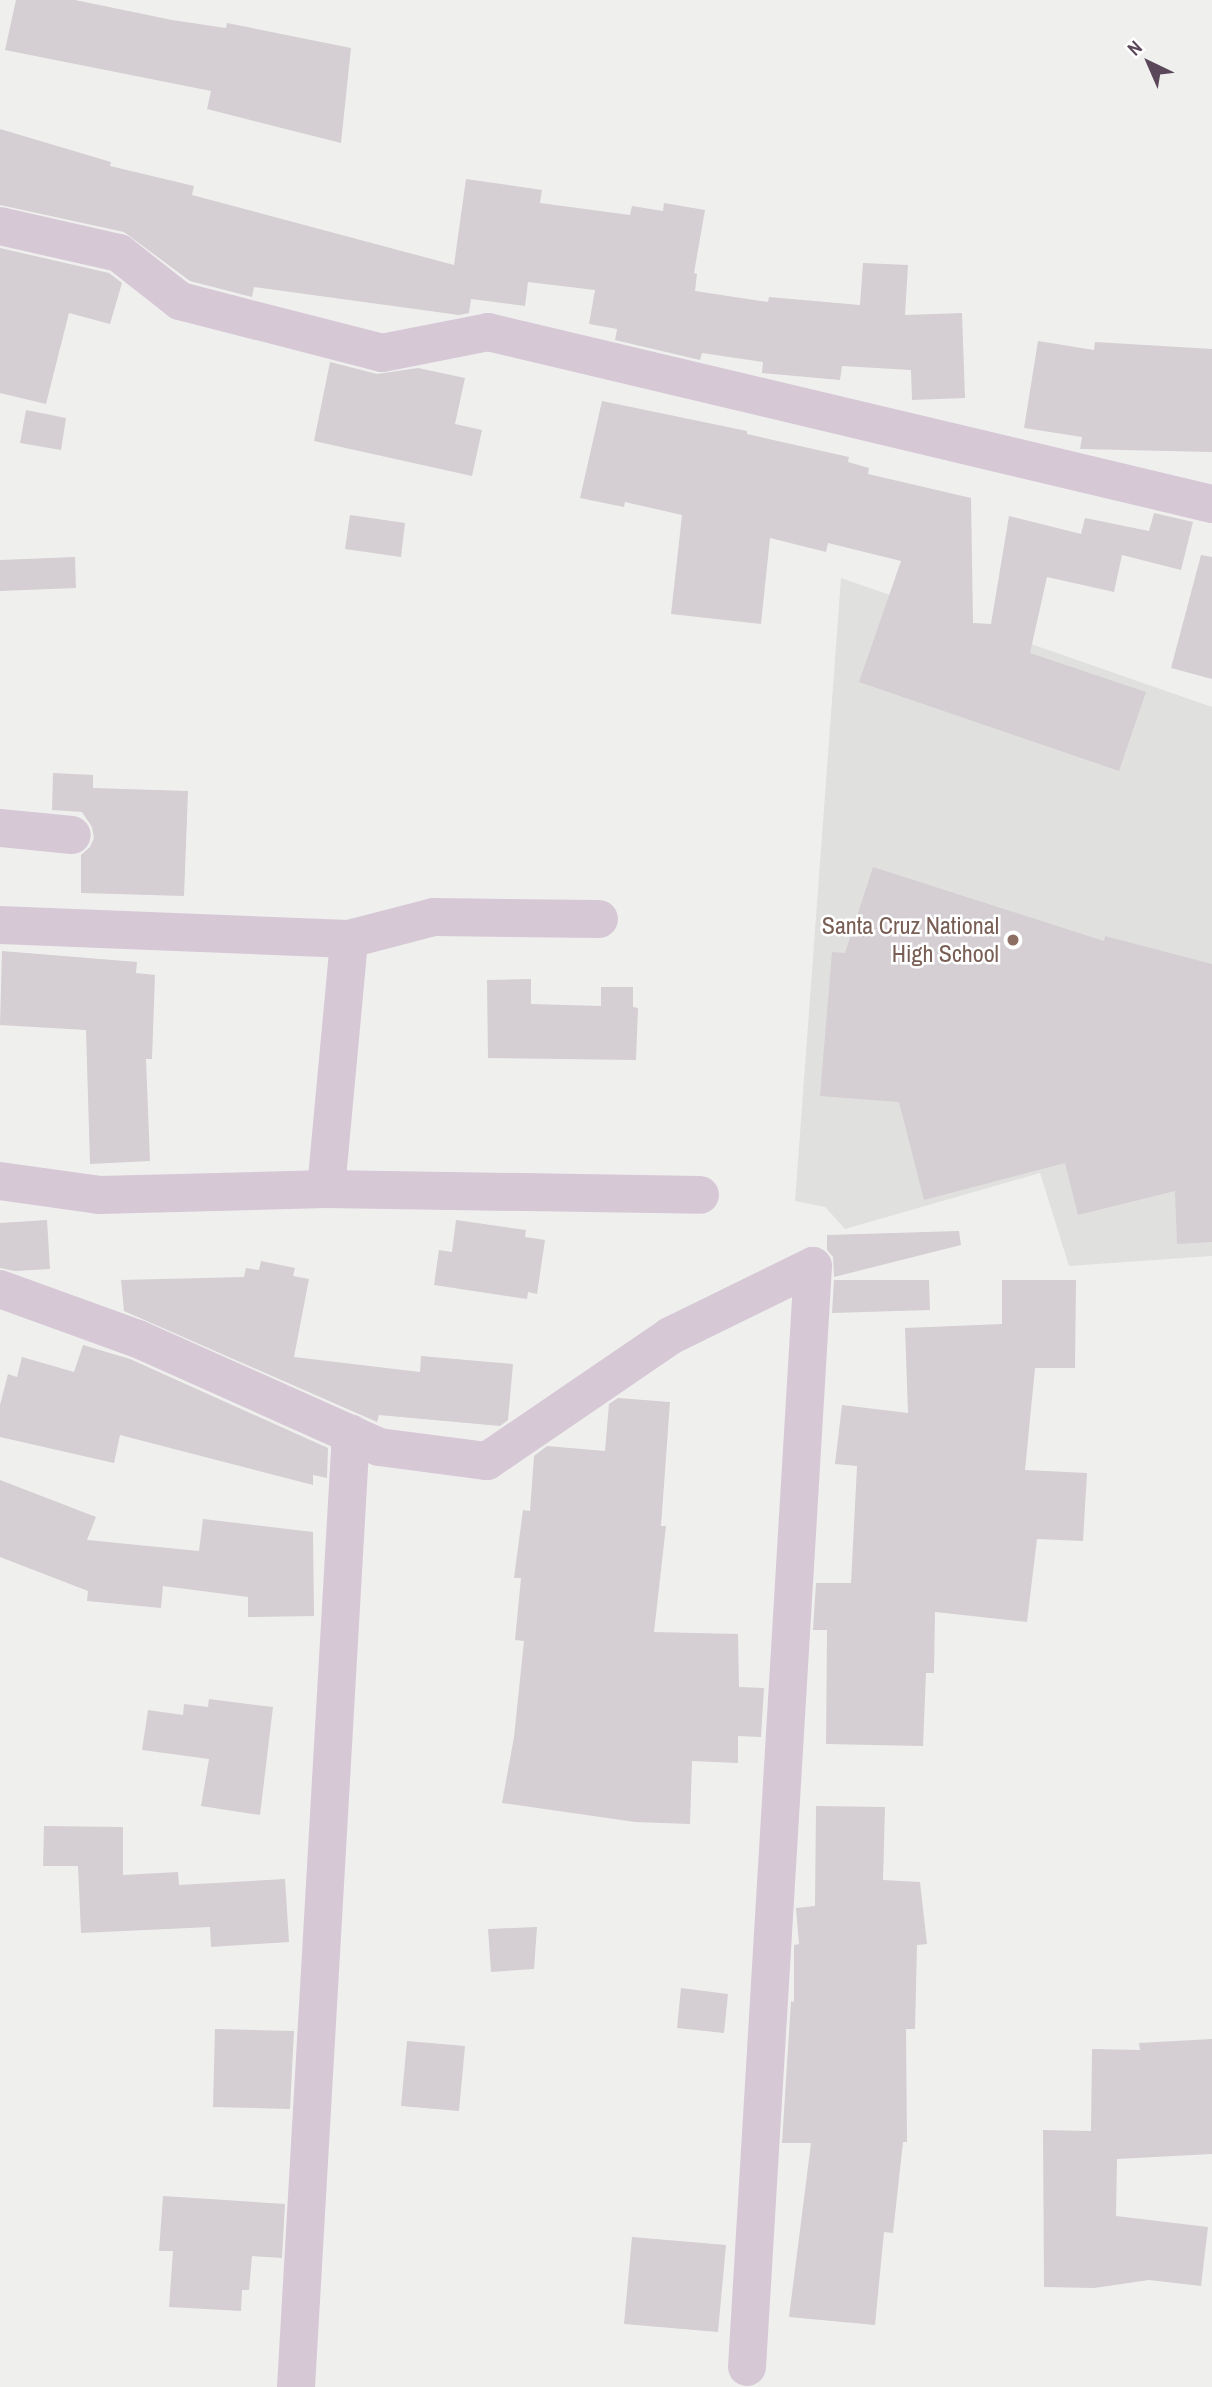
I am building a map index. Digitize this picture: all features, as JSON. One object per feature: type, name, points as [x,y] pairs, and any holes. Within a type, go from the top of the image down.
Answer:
[{"type":"street","points":[[0,226],[119,253],[180,301],[382,353],[488,332],[1212,504]]},
{"type":"street","points":[[0,828],[72,835]]},
{"type":"street","points":[[0,925],[349,939],[434,917],[599,919]]},
{"type":"street","points":[[326,1189],[349,939]]},
{"type":"street","points":[[0,1181],[99,1195],[326,1189],[700,1195]]},
{"type":"street","points":[[0,1289],[138,1339],[379,1447],[487,1461],[670,1336],[813,1266],[747,2367]]},
{"type":"street","points":[[296,2387],[351,1434]]},
{"type":"shaded area","name":"Santa Cruz National High School","points":[[841,578],[1212,707],[1212,1256],[1069,1266],[1040,1173],[845,1229],[825,1207],[795,1201]]},
{"type":"building","points":[[16,0],[75,0],[172,20],[226,28],[227,23],[351,48],[341,143],[207,109],[211,91],[5,50]]},
{"type":"building","points":[[0,129],[111,162],[110,166],[194,186],[192,195],[454,265],[466,179],[542,190],[540,203],[630,215],[632,206],[663,211],[664,203],[705,210],[694,273],[697,274],[695,291],[768,302],[769,297],[860,305],[863,263],[908,265],[905,315],[962,313],[965,398],[912,400],[911,370],[842,366],[840,380],[762,373],[763,362],[702,353],[700,360],[615,340],[617,329],[589,324],[595,290],[528,282],[525,306],[471,299],[469,313],[459,315],[254,287],[252,297],[190,281],[124,232],[0,205]]},
{"type":"building","points":[[0,248],[109,273],[122,283],[110,324],[69,313],[46,404],[0,393]]},
{"type":"building","points":[[1038,341],[1094,350],[1095,342],[1212,349],[1212,452],[1080,449],[1082,437],[1024,428]]},
{"type":"building","points":[[330,362],[377,374],[418,368],[465,378],[455,424],[482,430],[472,476],[314,441]]},
{"type":"building","points":[[602,401],[747,431],[747,434],[849,457],[848,462],[869,468],[868,474],[971,498],[973,623],[991,624],[1009,516],[1081,534],[1085,518],[1149,531],[1154,513],[1193,522],[1181,570],[1122,555],[1114,592],[1047,577],[1030,653],[1146,692],[1119,771],[859,682],[901,561],[828,543],[826,552],[770,538],[761,624],[671,614],[682,515],[625,502],[624,507],[580,498]]},
{"type":"building","points":[[26,410],[66,418],[61,450],[20,443]]},
{"type":"building","points":[[350,515],[405,523],[401,557],[345,549]]},
{"type":"building","points":[[1201,555],[1212,557],[1212,679],[1171,668]]},
{"type":"building","points":[[75,557],[76,588],[0,591],[0,560]]},
{"type":"building","points":[[53,773],[93,775],[93,788],[188,791],[184,896],[81,893],[81,855],[90,847],[94,838],[92,827],[82,812],[52,810]]},
{"type":"building","points":[[873,867],[1104,941],[1105,936],[1212,964],[1212,1242],[1177,1244],[1175,1191],[1078,1215],[1065,1163],[924,1200],[899,1102],[820,1096],[832,952],[845,953]]},
{"type":"building","points":[[2,951],[137,962],[136,973],[155,975],[152,1059],[146,1059],[150,1161],[90,1164],[86,1030],[0,1025]]},
{"type":"building","points":[[531,979],[531,1004],[601,1006],[601,987],[633,987],[633,1007],[638,1008],[636,1060],[488,1058],[487,980]]},
{"type":"building","points":[[47,1220],[50,1269],[15,1271],[0,1268],[0,1223]]},
{"type":"building","points":[[456,1220],[526,1230],[525,1237],[545,1240],[537,1294],[528,1292],[527,1299],[434,1285],[439,1250],[452,1252]]},
{"type":"building","points":[[959,1231],[961,1245],[834,1277],[833,1257],[827,1250],[827,1235]]},
{"type":"building","points":[[261,1261],[295,1268],[293,1276],[309,1279],[294,1357],[420,1372],[421,1356],[513,1364],[508,1420],[500,1426],[379,1415],[377,1422],[124,1311],[121,1280],[244,1277],[246,1268],[259,1270]]},
{"type":"building","points":[[834,1280],[929,1280],[930,1310],[832,1313]]},
{"type":"building","points":[[1002,1280],[1076,1280],[1075,1368],[1035,1368],[1025,1470],[1087,1473],[1083,1541],[1037,1539],[1027,1622],[935,1612],[934,1673],[926,1673],[923,1746],[826,1744],[827,1630],[813,1630],[816,1583],[851,1583],[857,1466],[835,1464],[842,1405],[908,1413],[905,1328],[1002,1324]]},
{"type":"building","points":[[83,1345],[130,1359],[328,1448],[327,1478],[313,1475],[313,1485],[120,1435],[114,1463],[0,1437],[0,1405],[8,1374],[17,1377],[22,1357],[74,1372]]},
{"type":"building","points":[[618,1398],[670,1402],[661,1526],[666,1526],[654,1632],[738,1634],[739,1687],[764,1688],[761,1737],[738,1736],[738,1763],[692,1761],[690,1824],[635,1822],[502,1803],[514,1737],[524,1641],[515,1640],[521,1578],[514,1578],[523,1510],[530,1511],[534,1456],[547,1446],[605,1451],[609,1404]]},
{"type":"building","points":[[0,1480],[96,1517],[87,1540],[199,1551],[203,1519],[313,1532],[314,1616],[248,1617],[248,1597],[163,1586],[161,1608],[87,1601],[88,1591],[0,1557]]},
{"type":"building","points":[[209,1699],[273,1707],[260,1815],[201,1806],[209,1759],[142,1750],[148,1710],[183,1715],[184,1704],[208,1707]]},
{"type":"building","points":[[816,1806],[885,1807],[883,1880],[920,1882],[927,1944],[917,1945],[915,2029],[906,2029],[907,2142],[903,2142],[893,2233],[884,2232],[875,2325],[789,2317],[811,2143],[782,2143],[791,2001],[794,2002],[794,1945],[799,1944],[796,1908],[815,1906]]},
{"type":"building","points":[[44,1826],[123,1827],[123,1875],[178,1872],[179,1885],[285,1879],[289,1942],[211,1947],[210,1927],[81,1933],[78,1866],[43,1866]]},
{"type":"building","points":[[537,1927],[534,1969],[491,1972],[488,1929]]},
{"type":"building","points":[[681,1988],[728,1994],[724,2033],[677,2028]]},
{"type":"building","points":[[215,2029],[294,2031],[290,2109],[213,2107]]},
{"type":"building","points":[[1212,2039],[1212,2154],[1117,2159],[1116,2216],[1208,2227],[1201,2286],[1149,2280],[1094,2288],[1044,2287],[1043,2130],[1091,2131],[1092,2049],[1140,2050],[1139,2043]]},
{"type":"building","points":[[407,2041],[465,2046],[459,2111],[401,2106]]},
{"type":"building","points":[[163,2196],[285,2204],[282,2258],[252,2256],[249,2290],[242,2290],[241,2311],[169,2307],[173,2251],[159,2251]]},
{"type":"building","points":[[632,2237],[726,2245],[718,2332],[624,2324]]},
{"type":"place","name":"Santa Cruz National High School","points":[[1013,940]]}]
